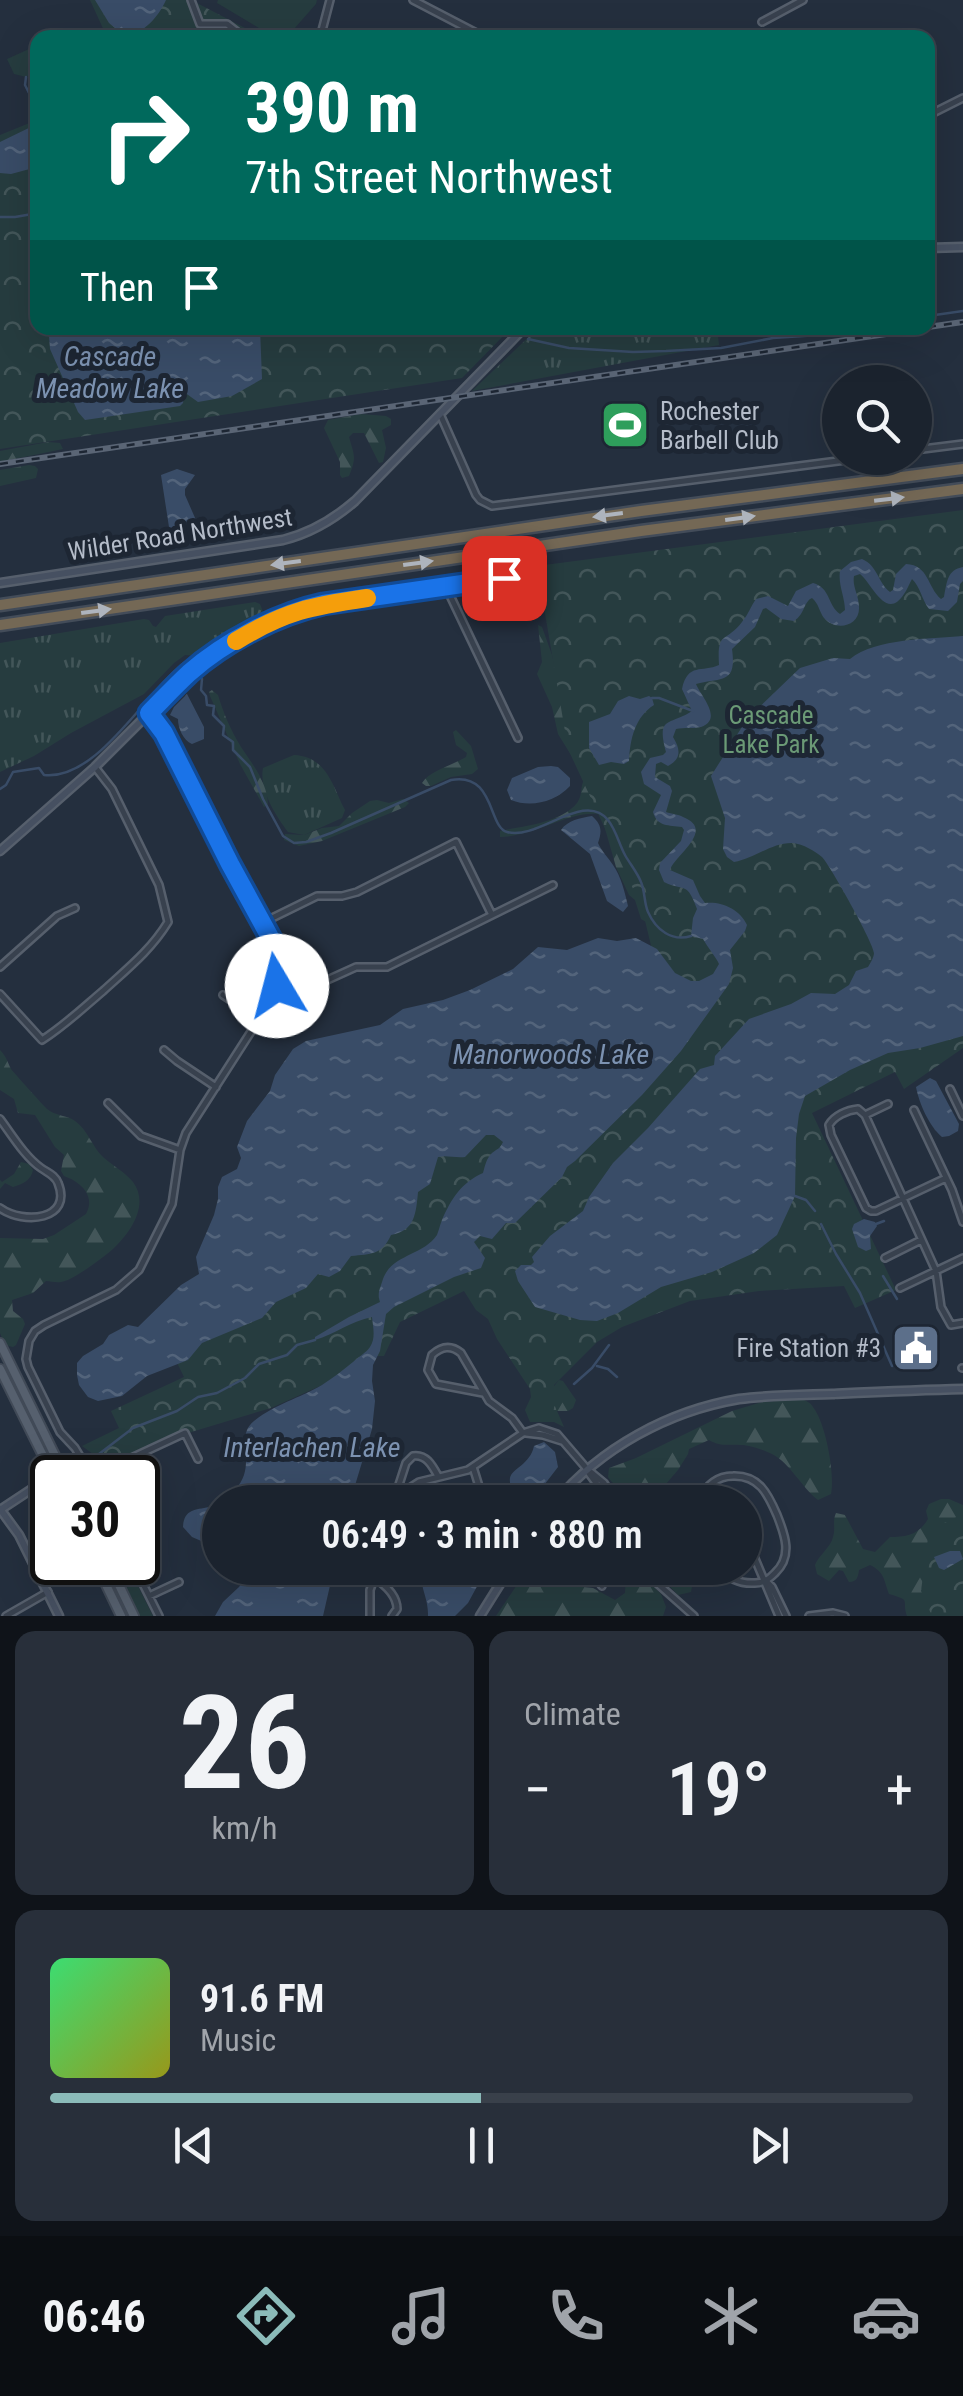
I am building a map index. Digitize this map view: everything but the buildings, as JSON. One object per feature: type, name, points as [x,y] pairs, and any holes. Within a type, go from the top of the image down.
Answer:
[{"type":"highway","points":[[0,605],[641,510],[963,468]]},
{"type":"highway","points":[[0,625],[624,533],[963,489]]},
{"type":"main road","points":[[0,1343],[55,1455]]},
{"type":"main road","points":[[0,1368],[43,1455]]},
{"type":"main road","points":[[106,1585],[121,1616]]},
{"type":"main road","points":[[119,1585],[134,1616]]},
{"type":"street","points":[[192,0],[200,24],[227,24],[235,30]]},
{"type":"street","points":[[322,30],[330,0]]},
{"type":"street","points":[[413,0],[471,30]]},
{"type":"street","points":[[762,22],[803,0]]},
{"type":"street","points":[[935,112],[963,98]]},
{"type":"street","points":[[935,248],[963,247]]},
{"type":"street","name":"Wilder Road Northwest","points":[[0,582],[303,535],[330,521],[355,501],[517,335]]},
{"type":"street","points":[[440,414],[476,495],[492,506],[822,463]]},
{"type":"street","points":[[932,448],[963,444]]},
{"type":"street","points":[[0,851],[202,663],[282,616],[323,604],[504,578],[530,584]]},
{"type":"street","points":[[446,588],[518,738]]},
{"type":"street","points":[[78,1455],[56,1425],[28,1367],[27,1347],[44,1325],[120,1288],[139,1270],[172,1204],[180,1150],[188,1129],[260,1019],[277,986],[276,954],[262,922],[164,733],[149,713]]},
{"type":"street","points":[[0,994],[42,1040],[67,1023],[138,959],[168,922],[159,884],[112,789],[94,766]]},
{"type":"street","points":[[262,922],[320,895],[357,892],[456,842],[492,915]]},
{"type":"street","points":[[277,986],[303,991],[356,968],[387,967],[553,885]]},
{"type":"street","points":[[0,967],[57,916],[76,908]]},
{"type":"street","points":[[223,996],[260,1019]]},
{"type":"street","points":[[164,1050],[216,1087]]},
{"type":"street","points":[[950,1089],[963,1116]]},
{"type":"street","points":[[108,1103],[142,1136],[180,1150]]},
{"type":"street","points":[[865,1115],[888,1104]]},
{"type":"street","points":[[946,1178],[903,1198],[876,1211],[866,1208],[829,1125],[834,1118],[855,1109],[865,1115],[903,1198],[922,1240],[936,1270],[945,1318],[950,1325],[963,1323]]},
{"type":"street","points":[[914,1110],[963,1222]]},
{"type":"street","points":[[0,1120],[34,1162],[54,1177],[60,1190],[57,1206],[44,1216],[15,1217],[0,1208]]},
{"type":"street","points":[[954,1198],[963,1194]]},
{"type":"street","points":[[885,1258],[922,1240]]},
{"type":"street","points":[[900,1288],[963,1258]]},
{"type":"street","points":[[483,1392],[436,1384],[428,1370],[432,1355],[442,1348],[451,1348],[464,1355],[492,1404],[512,1418],[523,1433]]},
{"type":"street","points":[[571,1485],[614,1449],[650,1428],[699,1408],[756,1397],[963,1389]]},
{"type":"street","points":[[137,1455],[185,1432],[198,1459]]},
{"type":"street","points":[[414,1485],[438,1476],[459,1474],[523,1433],[562,1441],[600,1485]]},
{"type":"street","points":[[399,1485],[413,1456],[424,1456],[438,1476]]},
{"type":"street","points":[[472,1467],[478,1485]]},
{"type":"street","points":[[710,1485],[736,1475],[759,1485]]},
{"type":"street","points":[[762,1488],[786,1545],[780,1568],[762,1581]]},
{"type":"street","points":[[30,1490],[0,1509],[19,1535],[59,1616]]},
{"type":"street","points":[[762,1572],[766,1589],[782,1616]]},
{"type":"street","points":[[149,1596],[179,1582]]},
{"type":"street","points":[[144,1585],[158,1616]]},
{"type":"street","points":[[370,1616],[372,1585]]},
{"type":"street","points":[[384,1585],[396,1600],[397,1609],[392,1616]]},
{"type":"street","points":[[480,1616],[499,1585]]},
{"type":"street","points":[[662,1585],[694,1616]]},
{"type":"street","points":[[6,1616],[48,1592]]},
{"type":"street","points":[[809,1616],[845,1616]]},
{"type":"green space","points":[[90,0],[191,0],[249,30],[104,30]]},
{"type":"green space","points":[[317,0],[293,30],[262,30],[217,3]]},
{"type":"green space","points":[[29,49],[30,75],[14,74],[7,59]]},
{"type":"green space","points":[[30,123],[30,335],[504,335],[462,378],[0,449],[0,135]]},
{"type":"green space","points":[[531,335],[718,335],[719,345],[472,391]]},
{"type":"green space","points":[[361,414],[391,419],[391,425],[382,430],[386,448],[383,462],[379,463],[364,433],[353,433],[349,437],[353,464],[349,476],[342,478],[340,462],[324,428],[328,420]]},
{"type":"green space","points":[[60,443],[63,449],[0,462],[0,451]]},
{"type":"green space","points":[[29,465],[38,469],[36,478],[0,486],[0,470]]},
{"type":"green space","name":"Cascade Lake Park","points":[[963,510],[963,1048],[904,1089],[895,1072],[812,1113],[896,1290],[855,1308],[844,1286],[759,1291],[690,1301],[622,1327],[597,1342],[554,1385],[558,1394],[550,1395],[564,1427],[554,1422],[530,1422],[525,1410],[530,1389],[488,1319],[476,1310],[464,1291],[400,1322],[384,1356],[376,1356],[271,1408],[188,1433],[185,1429],[127,1455],[94,1455],[82,1446],[119,1428],[111,1411],[184,1377],[164,1336],[377,1183],[675,1045],[642,908],[568,749],[537,566]]},
{"type":"green space","points":[[255,602],[263,612],[252,624],[198,656],[185,655],[144,694],[0,772],[0,643],[144,619],[156,627],[165,616]]},
{"type":"green space","points":[[538,625],[552,655],[576,763],[558,734],[552,707],[537,674],[542,662]]},
{"type":"green space","points":[[212,690],[262,781],[268,804],[264,807],[240,764],[210,696]]},
{"type":"green space","points":[[456,730],[471,746],[478,769],[426,786],[422,783],[430,775],[466,757],[467,753],[456,745]]},
{"type":"green space","points":[[294,755],[321,767],[345,810],[342,818],[304,835],[288,832],[273,810],[262,776],[263,768]]},
{"type":"green space","points":[[590,773],[648,923],[641,919],[616,867],[598,814],[575,816],[526,833],[500,837],[500,831],[541,823],[570,810]]},
{"type":"green space","points":[[403,799],[409,803],[405,807],[322,841],[299,846],[284,840],[285,834],[304,835],[339,826],[370,801],[389,803]]},
{"type":"green space","points":[[0,1050],[11,1069],[47,1109],[72,1119],[99,1153],[130,1178],[139,1200],[131,1227],[109,1253],[72,1278],[46,1281],[33,1293],[12,1300],[13,1311],[25,1324],[13,1347],[5,1345],[0,1333],[0,1238],[43,1239],[54,1235],[86,1214],[89,1201],[81,1186],[64,1176],[64,1155],[35,1115],[18,1113],[14,1099],[0,1090]]},
{"type":"green space","points":[[21,1162],[33,1170],[30,1176],[23,1183],[13,1187],[5,1183],[0,1189],[0,1180],[14,1174]]},
{"type":"green space","points":[[559,1380],[576,1400],[568,1411],[555,1411],[548,1394]]},
{"type":"green space","points":[[802,1399],[811,1404],[826,1439],[831,1494],[818,1500],[785,1464],[761,1449],[709,1440],[689,1449],[665,1485],[615,1485],[608,1477],[609,1468],[732,1411],[762,1402]]},
{"type":"green space","points":[[941,1499],[963,1505],[963,1616],[907,1616],[904,1600],[889,1594],[881,1574],[870,1565],[859,1570],[852,1582],[839,1570],[829,1581],[817,1574],[815,1565],[832,1541],[836,1513],[845,1515],[863,1549],[875,1552],[890,1537],[907,1536],[921,1529],[928,1519],[929,1504]]},
{"type":"green space","points":[[963,1514],[963,1616],[932,1616],[921,1591],[929,1530]]},
{"type":"green space","points":[[125,1585],[138,1585],[153,1616],[134,1616]]},
{"type":"green space","points":[[517,1585],[593,1588],[615,1600],[625,1593],[626,1585],[652,1585],[666,1607],[663,1616],[496,1616]]},
{"type":"green space","points":[[668,1585],[692,1585],[691,1592],[678,1595]]},
{"type":"water","points":[[95,0],[166,0],[141,30],[118,30]]},
{"type":"water","points":[[30,127],[30,169],[0,173],[0,142]]},
{"type":"water","name":"Cascade Meadow Lake","points":[[260,335],[262,379],[232,396],[198,402],[184,392],[180,406],[85,420],[50,349],[49,336]]},
{"type":"water","points":[[177,469],[195,475],[185,495],[199,527],[181,533],[170,532],[161,475]]},
{"type":"water","name":"Manorwoods Lake","points":[[862,559],[890,592],[896,574],[906,564],[914,565],[941,599],[951,574],[963,567],[957,602],[948,611],[929,609],[912,579],[897,602],[885,602],[860,574],[854,576],[859,603],[852,623],[841,626],[829,622],[812,598],[794,621],[763,609],[755,627],[732,649],[729,674],[696,684],[711,713],[708,723],[676,729],[673,737],[677,757],[668,766],[656,764],[655,777],[672,791],[666,812],[692,822],[696,829],[691,843],[670,870],[693,880],[705,903],[729,907],[747,925],[730,950],[733,968],[729,984],[681,1051],[642,1095],[567,1167],[562,1177],[515,1223],[506,1223],[492,1239],[480,1236],[474,1242],[485,1258],[481,1268],[454,1277],[386,1314],[380,1351],[373,1365],[372,1429],[355,1485],[238,1485],[245,1471],[248,1428],[271,1410],[322,1385],[370,1347],[372,1317],[315,1337],[380,1302],[379,1291],[387,1271],[431,1242],[453,1198],[483,1173],[488,1158],[503,1142],[494,1135],[486,1135],[465,1157],[438,1157],[430,1184],[418,1192],[410,1225],[391,1235],[380,1250],[351,1256],[340,1271],[329,1277],[318,1274],[306,1288],[276,1302],[262,1318],[202,1343],[188,1360],[147,1376],[122,1396],[98,1401],[88,1397],[79,1385],[77,1363],[109,1335],[128,1325],[138,1327],[181,1285],[199,1274],[196,1257],[214,1215],[222,1177],[237,1169],[241,1158],[237,1147],[247,1121],[270,1091],[275,1075],[293,1049],[306,1041],[380,1025],[403,1009],[470,990],[513,969],[538,947],[567,950],[598,938],[636,938],[657,949],[675,973],[691,981],[713,974],[718,961],[703,939],[691,936],[697,909],[691,894],[664,882],[659,870],[660,863],[681,841],[684,830],[657,820],[653,812],[661,795],[644,784],[641,772],[650,758],[666,752],[663,732],[667,723],[692,711],[682,689],[688,675],[719,665],[721,642],[742,622],[756,599],[768,596],[788,606],[796,591],[813,583],[823,589],[840,614],[845,610],[840,571]]},
{"type":"water","points":[[963,636],[963,1036],[888,1053],[805,1096],[796,1138],[795,1196],[777,1235],[754,1253],[712,1272],[661,1287],[597,1321],[535,1307],[515,1271],[521,1265],[531,1265],[532,1257],[550,1236],[583,1211],[613,1163],[700,1069],[714,1065],[715,1056],[749,1019],[811,993],[835,994],[849,985],[856,971],[868,967],[873,956],[851,905],[827,863],[816,852],[793,843],[734,862],[727,857],[723,849],[725,818],[711,776],[747,719],[800,668],[833,658],[850,659],[888,643]]},
{"type":"water","points":[[187,694],[204,727],[204,739],[192,744],[182,733],[178,719],[170,715]]},
{"type":"water","points":[[629,696],[649,696],[654,705],[635,729],[629,761],[599,765],[589,748],[589,722],[610,714],[618,701]]},
{"type":"water","points":[[551,766],[570,778],[570,786],[564,792],[535,803],[511,800],[507,790],[512,778]]},
{"type":"water","points":[[592,816],[600,828],[598,843],[622,885],[628,906],[623,912],[607,901],[590,854],[561,830],[571,822]]},
{"type":"water","points":[[930,1078],[936,1081],[959,1124],[958,1131],[949,1136],[942,1137],[937,1132],[920,1100],[916,1087]]},
{"type":"water","points":[[864,1219],[877,1226],[870,1236],[871,1249],[866,1251],[858,1247],[852,1229]]},
{"type":"water","points":[[544,1442],[555,1452],[558,1467],[544,1485],[511,1485],[511,1475],[529,1458],[534,1446]]},
{"type":"water","points":[[202,1509],[202,1541],[183,1527],[191,1511]]},
{"type":"water","points":[[960,1551],[963,1559],[944,1570],[939,1568],[934,1557]]},
{"type":"water","points":[[330,1585],[323,1616],[215,1616],[239,1587]]},
{"type":"water","points":[[422,1585],[478,1585],[455,1616],[428,1616]]},
{"type":"waterway","points":[[26,77],[30,95]]},
{"type":"waterway","points":[[0,217],[30,214]]},
{"type":"waterway","points":[[935,315],[963,311]]},
{"type":"waterway","points":[[528,339],[569,348],[633,352],[721,348],[773,338],[819,335]]},
{"type":"waterway","points":[[0,789],[13,772],[39,768],[44,775],[64,773],[84,764],[188,660]]},
{"type":"waterway","points":[[202,679],[201,690],[207,705],[214,706],[213,715],[224,726],[223,735],[233,742],[233,750],[250,767],[283,836],[294,843],[331,833],[451,780],[465,780],[483,792],[496,821],[507,832],[532,830],[586,810],[598,812],[611,824],[639,878],[655,924],[671,936],[691,936]]},
{"type":"waterway","points":[[652,698],[693,711]]},
{"type":"waterway","points":[[795,1196],[806,1200],[815,1211]]},
{"type":"waterway","points":[[876,1224],[884,1221]]},
{"type":"waterway","points":[[821,1224],[860,1293],[892,1366]]},
{"type":"waterway","points":[[883,1276],[897,1299]]},
{"type":"waterway","points":[[99,1454],[133,1428],[177,1411],[198,1397],[217,1393],[245,1378],[259,1364],[315,1340]]},
{"type":"waterway","points":[[574,1384],[609,1345]]},
{"type":"waterway","points":[[597,1366],[617,1377]]},
{"type":"railway","points":[[935,326],[963,322]]},
{"type":"railway","points":[[0,464],[879,335]]},
{"type":"slow traffic","points":[[236,641],[296,610],[367,598]]},
{"type":"place","name":"Rochester Barbell Club","points":[[625,425]]},
{"type":"place","name":"Fire Station #3","points":[[916,1348]]},
{"type":"route","points":[[277,986],[278,960],[271,939],[164,733],[149,713],[202,663],[296,610],[504,578]]},
{"type":"water label","name":"Interlachen Lake","points":[[312,1447]]}]
